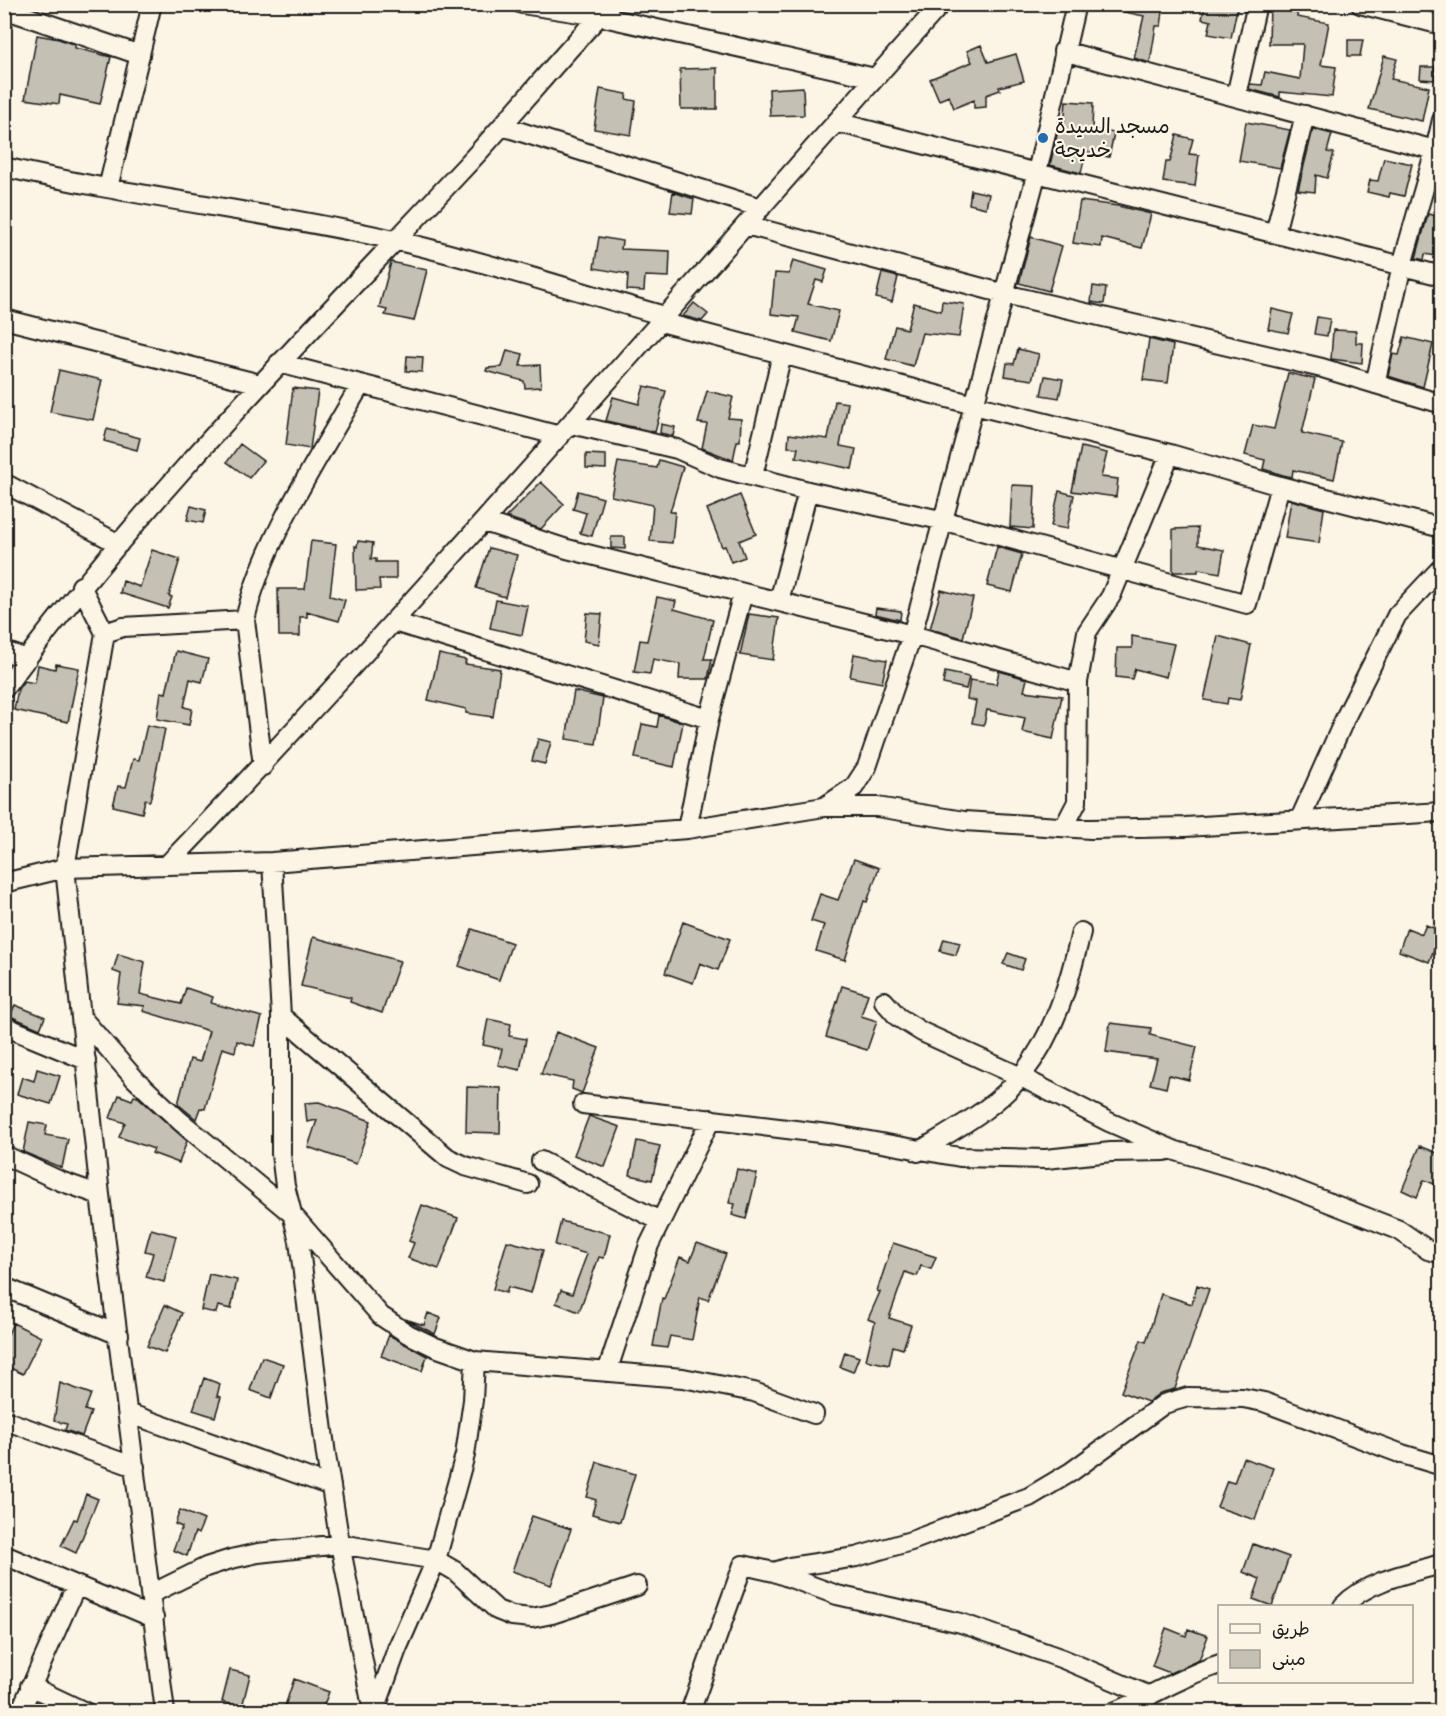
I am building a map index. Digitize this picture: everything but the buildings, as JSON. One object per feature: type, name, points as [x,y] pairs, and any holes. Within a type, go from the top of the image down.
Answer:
[{"type":"street","points":[[108,188],[152,4]]},
{"type":"street","points":[[522,4],[605,10],[875,78]]},
{"type":"street","points":[[168,865],[262,766],[484,522],[941,4]]},
{"type":"street","points":[[824,807],[854,787],[867,767],[912,636],[945,521],[1037,172],[1076,4]]},
{"type":"street","points":[[1236,96],[1257,4]]},
{"type":"street","points":[[1360,4],[1442,25]]},
{"type":"street","points":[[4,9],[140,55]]},
{"type":"street","points":[[4,689],[81,586],[170,483],[279,363],[502,126],[605,10]]},
{"type":"street","points":[[1064,51],[1438,151]]},
{"type":"street","points":[[1275,233],[1305,115]]},
{"type":"street","points":[[1375,384],[1402,265],[1438,151],[1442,120]]},
{"type":"street","points":[[836,122],[1442,276]]},
{"type":"street","points":[[502,126],[761,208]]},
{"type":"street","points":[[4,167],[395,240],[782,354],[1170,454],[1280,486],[1442,528]]},
{"type":"street","points":[[746,225],[1005,294],[1322,368],[1442,404]]},
{"type":"street","points":[[4,319],[260,384]]},
{"type":"street","points":[[753,476],[782,354]]},
{"type":"street","points":[[279,363],[361,384],[566,430],[677,449],[720,468],[808,491],[945,521],[1247,604],[1280,486]]},
{"type":"street","points":[[262,766],[245,620],[249,603],[285,519],[361,384]]},
{"type":"street","points":[[1064,827],[1077,802],[1077,682],[1088,632],[1111,596],[1123,570],[1170,454]]},
{"type":"street","points":[[4,483],[119,544]]},
{"type":"street","points":[[779,602],[808,491]]},
{"type":"street","points":[[484,522],[567,549],[912,636],[1077,682]]},
{"type":"street","points":[[1300,819],[1347,714],[1397,615],[1442,567]]},
{"type":"street","points":[[81,586],[105,633],[65,868],[100,1195],[165,1712]]},
{"type":"street","points":[[687,829],[709,719],[743,593]]},
{"type":"street","points":[[105,633],[123,627],[245,620]]},
{"type":"street","points":[[394,622],[709,719]]},
{"type":"street","points":[[4,651],[27,659]]},
{"type":"street","points":[[4,883],[65,868],[272,862],[687,829],[824,807],[877,807],[964,821],[1064,827],[1185,827],[1442,812]]},
{"type":"street","points":[[272,862],[280,1016],[281,1154],[285,1186],[299,1241],[340,1544],[374,1712]]},
{"type":"street","points":[[918,1152],[966,1122],[1021,1077],[1053,1027],[1070,983],[1082,932]]},
{"type":"street","points":[[884,1001],[898,1017],[922,1032],[1021,1077],[1108,1122],[1176,1151],[1262,1176],[1399,1230],[1428,1250],[1442,1254]]},
{"type":"street","points":[[280,1016],[448,1158],[465,1166],[528,1184]]},
{"type":"street","points":[[81,1017],[135,1079],[180,1122],[291,1213],[381,1316],[435,1347],[475,1361],[683,1378],[754,1392],[814,1414]]},
{"type":"street","points":[[4,1026],[86,1060]]},
{"type":"street","points":[[583,1104],[836,1135],[918,1152],[960,1157],[1046,1159],[1145,1150],[1176,1151]]},
{"type":"street","points":[[607,1372],[649,1245],[711,1119]]},
{"type":"street","points":[[4,1155],[60,1181],[100,1195]]},
{"type":"street","points":[[541,1161],[660,1221]]},
{"type":"street","points":[[4,1287],[119,1335]]},
{"type":"street","points":[[374,1712],[397,1649],[436,1560],[465,1455],[473,1400],[475,1361]]},
{"type":"street","points":[[774,1572],[790,1567],[856,1557],[889,1548],[1029,1497],[1071,1472],[1156,1409],[1188,1397],[1243,1398],[1264,1402],[1402,1455],[1442,1466]]},
{"type":"street","points":[[129,1413],[331,1486]]},
{"type":"street","points":[[4,1420],[135,1467]]},
{"type":"street","points":[[151,1594],[206,1567],[231,1559],[258,1553],[340,1544],[436,1560],[455,1571],[497,1610],[512,1616],[532,1618],[552,1614],[637,1586]]},
{"type":"street","points":[[4,1555],[154,1618]]},
{"type":"street","points":[[1344,1605],[1361,1592],[1401,1575],[1442,1564]]},
{"type":"street","points":[[690,1712],[743,1565],[774,1572],[837,1595],[961,1623],[1063,1659],[1150,1696]]},
{"type":"street","points":[[20,1712],[76,1586]]},
{"type":"street","points":[[1114,1712],[1150,1696],[1173,1682],[1218,1665]]},
{"type":"street","points":[[30,1686],[85,1712]]},
{"type":"place","name":"مسجد السيدة خديجة","points":[[1043,138]]}]
